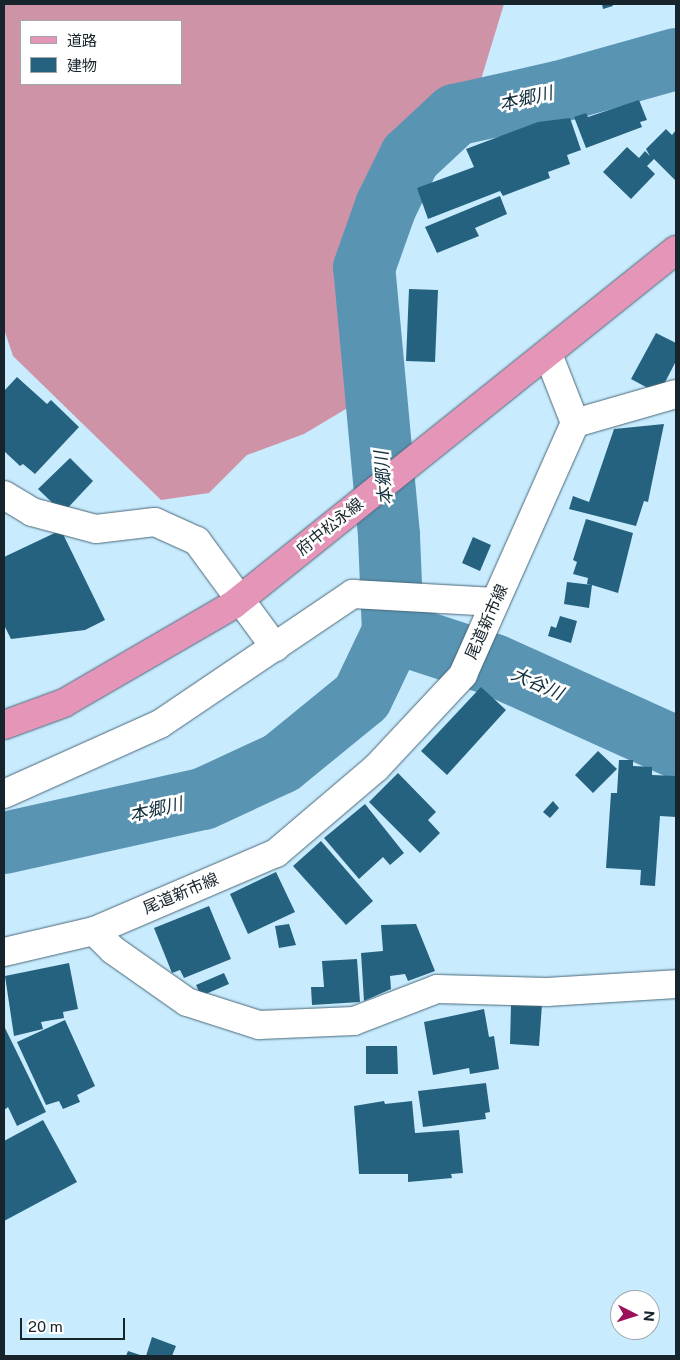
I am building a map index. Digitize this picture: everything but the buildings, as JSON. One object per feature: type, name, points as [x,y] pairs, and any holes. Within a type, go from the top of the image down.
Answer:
[{"type":"main road","name":"府中松永線","points":[[4,725],[64,703],[241,598],[676,250]]},
{"type":"main road","points":[[548,354],[575,423],[676,394]]},
{"type":"main road","name":"尾道新市線","points":[[4,952],[94,931],[276,853],[376,768],[463,675],[575,423]]},
{"type":"main road","points":[[4,495],[32,512],[96,529],[155,522],[197,541],[241,598],[274,647]]},
{"type":"main road","points":[[4,794],[160,724],[353,594],[495,602]]},
{"type":"main road","points":[[94,931],[112,950],[187,1002],[259,1024],[354,1021],[437,989],[547,992],[676,984]]},
{"type":"shaded area","points":[[4,4],[504,4],[465,132],[416,158],[407,189],[361,288],[381,313],[389,352],[361,400],[304,434],[247,455],[209,493],[161,500],[13,356],[4,329]]},
{"type":"waterway","name":"本郷川","points":[[4,843],[203,799],[281,763],[362,697],[393,632],[389,535],[364,268],[386,206],[410,157],[455,115],[558,92],[676,59]]},
{"type":"waterway","name":"大谷川","points":[[393,632],[494,665],[676,747]]}]
